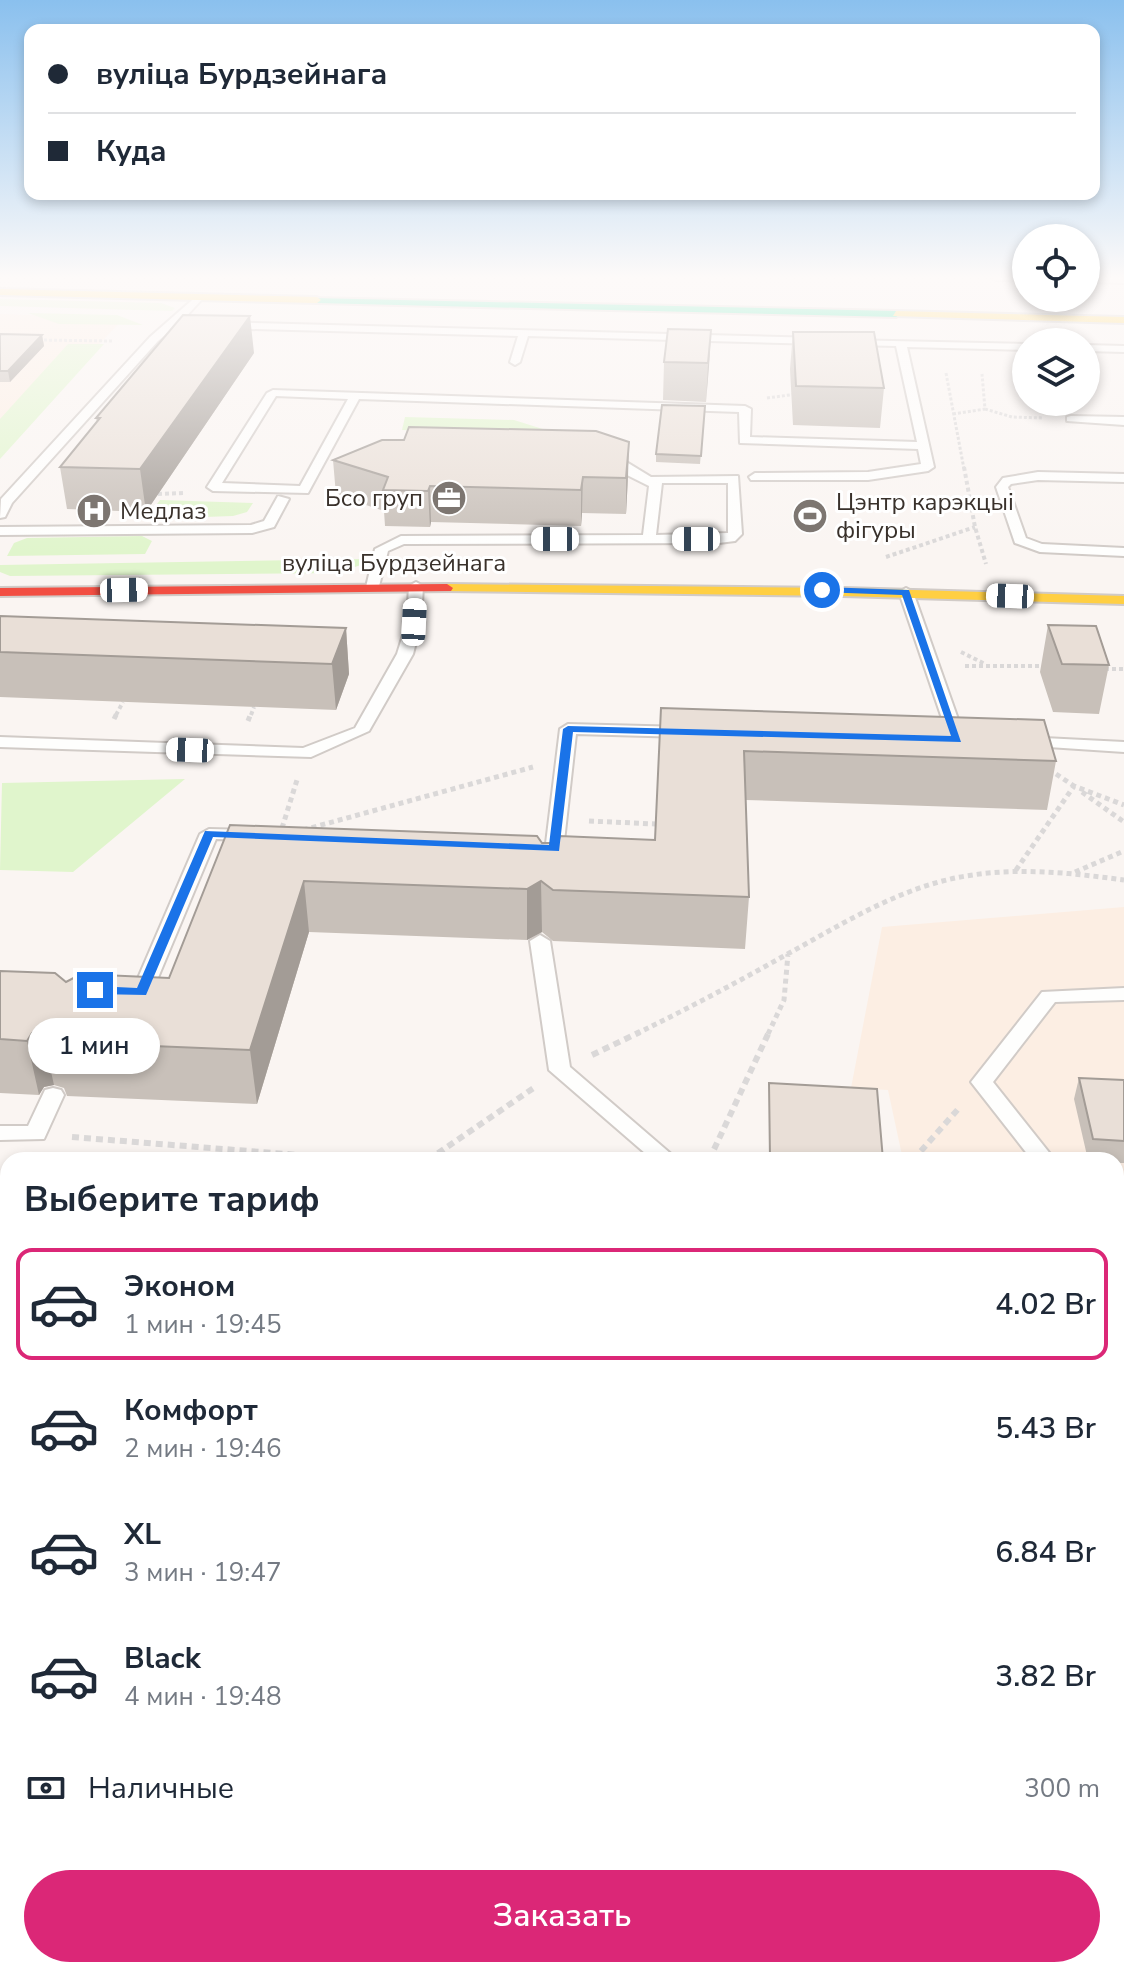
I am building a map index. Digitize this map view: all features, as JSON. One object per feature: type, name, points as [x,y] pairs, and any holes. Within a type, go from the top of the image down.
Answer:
[{"type":"main road","name":"вуліца Бурдзейнага","points":[[0,592],[416,586],[906,592],[1124,600]]},
{"type":"lane","points":[[0,514],[6,502],[127,369]]},
{"type":"lane","points":[[755,477],[868,476],[928,467],[907,369]]},
{"type":"lane","points":[[370,407],[490,410],[508,381]]},
{"type":"lane","points":[[355,396],[304,490],[213,487],[273,393],[745,409],[744,440],[923,446]]},
{"type":"lane","points":[[1071,419],[1124,421]]},
{"type":"lane","points":[[587,455],[624,466],[653,483]]},
{"type":"lane","points":[[1124,478],[1038,476],[1007,481],[1002,487],[1020,540],[1040,548],[1124,552]]},
{"type":"lane","points":[[373,587],[382,549],[401,540],[719,539],[730,538],[735,534],[734,479],[656,479],[653,483],[649,539]]},
{"type":"lane","points":[[0,531],[252,529],[269,524],[283,499]]},
{"type":"lane","points":[[0,742],[305,753],[361,731],[403,659],[414,622],[416,586]]},
{"type":"lane","points":[[906,592],[957,739]]},
{"type":"lane","points":[[549,887],[547,849],[558,820],[568,729],[706,733]]},
{"type":"lane","points":[[1011,742],[1124,747]]},
{"type":"lane","points":[[111,990],[142,992],[209,834],[265,836]]},
{"type":"lane","points":[[540,941],[560,1070],[657,1152]]},
{"type":"lane","points":[[1038,1152],[982,1082],[1049,996],[1124,994]]},
{"type":"lane","points":[[0,1133],[36,1134],[53,1095]]},
{"type":"path","points":[[981,369],[985,409]]},
{"type":"path","points":[[946,373],[975,527],[987,568]]},
{"type":"path","points":[[785,388],[786,396]]},
{"type":"path","points":[[745,409],[761,399],[807,393]]},
{"type":"path","points":[[953,414],[985,409],[1012,417],[1071,419]]},
{"type":"path","points":[[158,494],[186,493]]},
{"type":"path","points":[[881,559],[1010,515]]},
{"type":"path","points":[[933,669],[985,664],[1047,666]]},
{"type":"path","points":[[1093,668],[1124,669]]},
{"type":"path","points":[[1011,742],[1124,822]]},
{"type":"path","points":[[305,753],[279,836],[565,758]]},
{"type":"path","points":[[1074,786],[1124,805]]},
{"type":"path","points":[[1016,871],[1074,786]]},
{"type":"path","points":[[558,820],[656,824]]},
{"type":"path","points":[[1075,872],[1124,851]]},
{"type":"path","points":[[440,1152],[560,1070],[692,1007],[888,899],[944,880],[1016,871],[1075,872],[1124,880]]},
{"type":"path","points":[[713,1152],[784,1000],[788,954]]},
{"type":"path","points":[[920,1152],[982,1082]]},
{"type":"path","points":[[36,1134],[262,1152]]},
{"type":"shaded area","points":[[0,369],[76,369],[0,450]]},
{"type":"shaded area","points":[[1124,907],[1124,1152],[901,1152],[888,1090],[851,1088],[882,927]]},
{"type":"green space","points":[[45,369],[81,369],[0,459],[0,419]]},
{"type":"green space","points":[[405,417],[514,420],[549,431],[551,436],[402,430]]},
{"type":"green space","points":[[160,500],[253,503],[247,512],[233,516],[146,519]]},
{"type":"green space","points":[[142,536],[152,541],[145,554],[7,556],[14,543],[27,538]]},
{"type":"green space","points":[[366,559],[361,565],[336,573],[10,576],[0,572],[0,565]]},
{"type":"green space","points":[[185,779],[73,872],[0,870],[2,783]]},
{"type":"building","points":[[137,369],[212,369],[140,469],[60,467],[100,418],[96,418]]},
{"type":"building","points":[[795,369],[881,369],[884,388],[796,386]]},
{"type":"building","points":[[662,405],[705,406],[701,456],[656,454]]},
{"type":"building","points":[[409,427],[596,431],[629,442],[626,478],[583,477],[581,490],[430,486],[428,491],[383,490],[388,477],[333,460],[382,440],[404,440]]},
{"type":"building","points":[[0,616],[346,628],[332,664],[0,652]]},
{"type":"building","points":[[1048,625],[1096,626],[1109,665],[1062,664]]},
{"type":"building","points":[[661,708],[1044,720],[1056,761],[744,751],[749,897],[553,890],[541,881],[527,889],[304,881],[250,1050],[55,1042],[52,1034],[42,1031],[32,1033],[27,1041],[0,1039],[0,971],[55,973],[66,982],[81,974],[169,978],[230,825],[537,836],[542,843],[558,843],[560,836],[655,840]]},
{"type":"building","points":[[1079,1078],[1124,1080],[1124,1141],[1093,1139]]},
{"type":"building","points":[[769,1083],[877,1089],[882,1152],[770,1152]]},
{"type":"traffic: slow","points":[[447,588],[843,592],[1124,600]]},
{"type":"traffic: jam","points":[[0,592],[447,588]]},
{"type":"place","name":"Бсо груп","points":[[449,498]]},
{"type":"place","name":"Медлаз","points":[[94,511]]},
{"type":"place","name":"Цэнтр карэкцыі фігуры","points":[[810,516]]},
{"type":"route","points":[[95,990],[142,992],[209,834],[555,849],[568,729],[957,739],[906,592],[822,590]]}]
